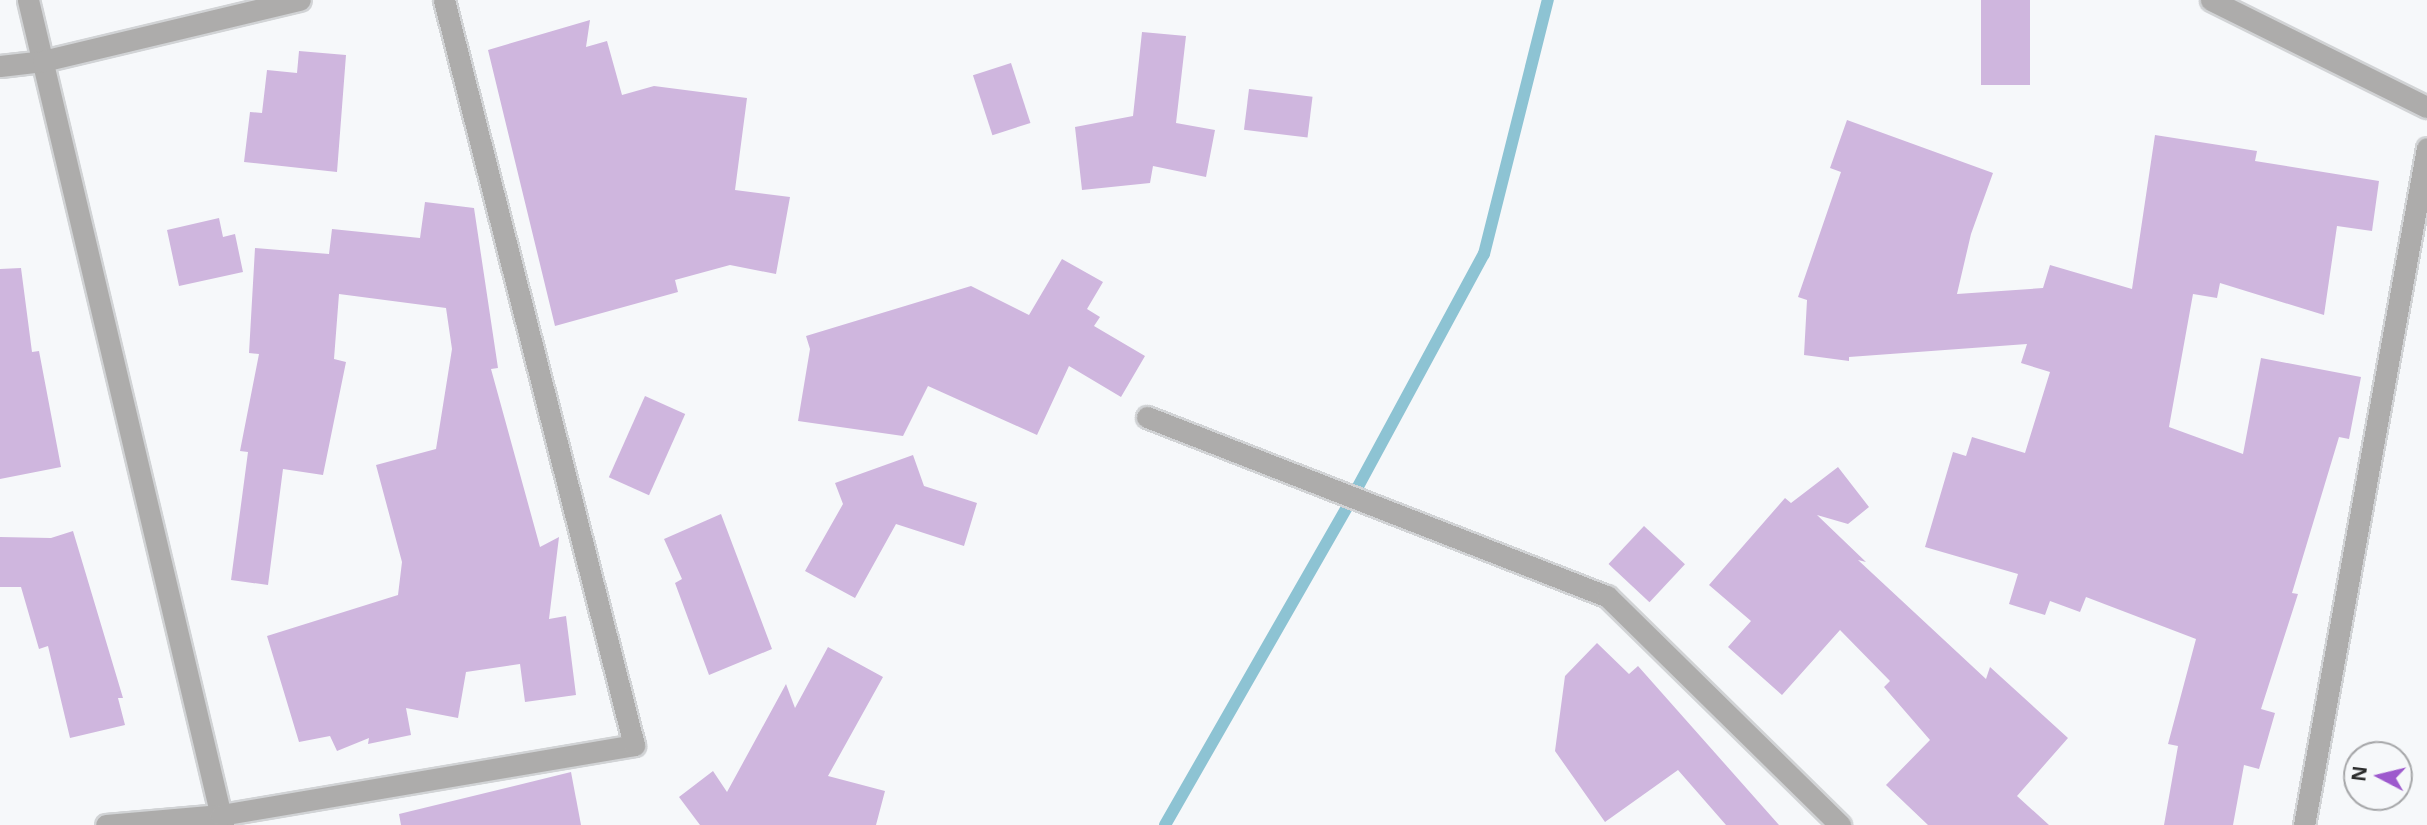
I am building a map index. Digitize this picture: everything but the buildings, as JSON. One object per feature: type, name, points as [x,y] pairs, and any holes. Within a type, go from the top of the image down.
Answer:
[{"type":"street","points":[[28,0],[222,820]]},
{"type":"street","points":[[0,66],[43,61],[300,0]]},
{"type":"street","points":[[106,825],[222,820],[634,745],[444,0]]},
{"type":"street","points":[[2211,0],[2427,107]]},
{"type":"street","points":[[2304,825],[2420,226],[2427,148]]},
{"type":"street","points":[[1147,417],[1607,596],[1840,825]]},
{"type":"waterway","points":[[1354,494],[1484,254],[1548,0]]},
{"type":"waterway","points":[[1165,825],[1352,498]]}]
